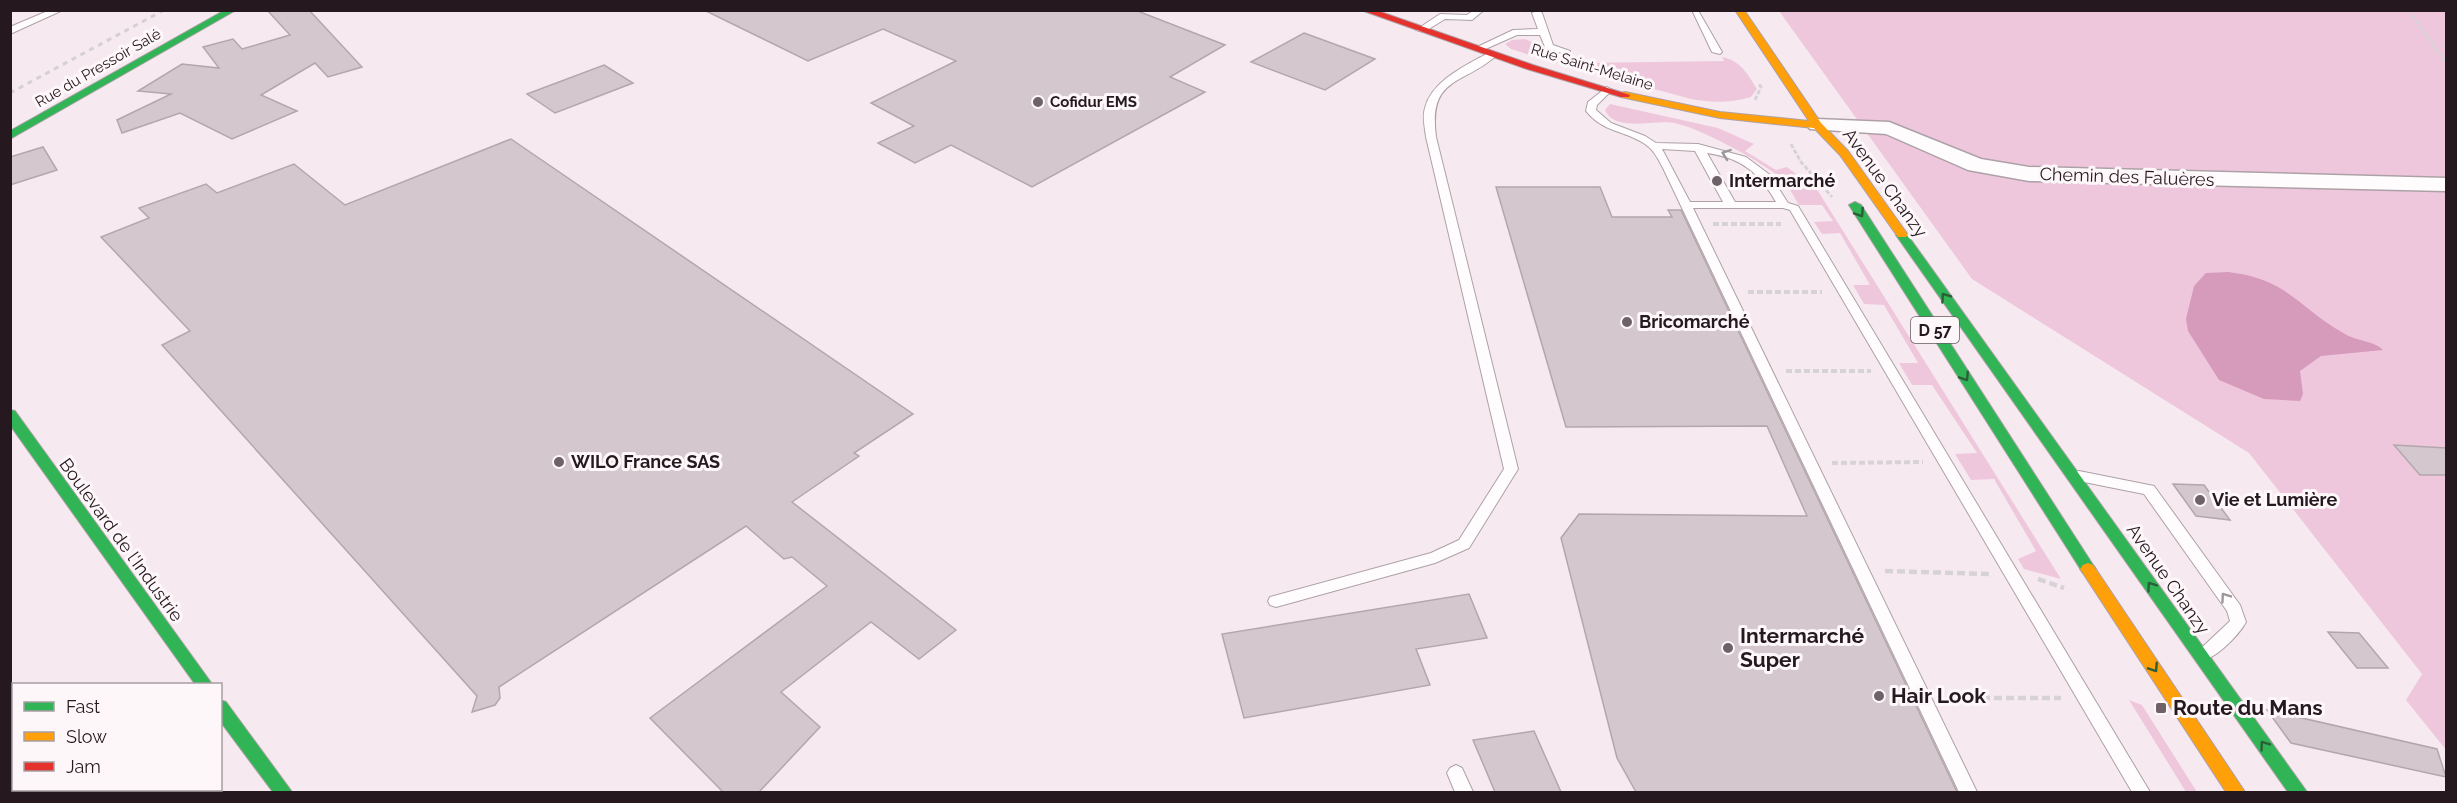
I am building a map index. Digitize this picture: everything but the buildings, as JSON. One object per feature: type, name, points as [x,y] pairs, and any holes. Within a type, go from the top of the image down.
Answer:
[{"type":"main road","name":"Rue du Pressoir Salé","points":[[10,136],[232,10]]},
{"type":"main road","name":"Rue Saint-Melaine","points":[[1365,10],[1607,90],[1678,108],[1816,135]]},
{"type":"main road","name":"D 57","points":[[1739,10],[1816,135]]},
{"type":"main road","name":"Avenue Chanzy","points":[[1816,135],[1844,153],[2298,792]]},
{"type":"main road","name":"Avenue Chanzy","points":[[1844,188],[2064,531],[2236,792]]},
{"type":"main road","name":"Boulevard de l'Industrie","points":[[10,414],[27,441],[203,683]]},
{"type":"main road","points":[[222,710],[283,792]]},
{"type":"street","name":"Chemin des Faluères","points":[[1816,135],[1889,128],[1976,165],[2029,174],[2446,185]]},
{"type":"lane","points":[[10,31],[59,10]]},
{"type":"lane","points":[[1421,30],[1443,16],[1469,18],[1480,10]]},
{"type":"lane","points":[[1695,12],[1717,52]]},
{"type":"lane","points":[[1537,13],[1549,47],[1567,53]]},
{"type":"lane","points":[[1478,49],[1516,32],[1544,32]]},
{"type":"lane","points":[[1276,601],[1435,557],[1464,544],[1511,469],[1431,137],[1429,119],[1431,104],[1440,92],[1493,54]]},
{"type":"lane","points":[[1607,90],[1592,104],[1591,111],[1614,130],[1654,146],[1698,147],[1740,160],[1766,176],[1784,205]]},
{"type":"lane","points":[[1654,146],[1686,205],[1968,792]]},
{"type":"lane","points":[[1698,147],[1731,205]]},
{"type":"lane","points":[[1686,205],[1784,205],[1794,208],[2141,792]]},
{"type":"lane","points":[[2073,475],[2149,490],[2234,609],[2238,622],[2224,638],[2200,656]]},
{"type":"lane","points":[[1456,773],[1464,792]]},
{"type":"path","points":[[2408,10],[2446,62]]},
{"type":"path","points":[[1746,101],[1758,98],[1761,87],[1754,76]]},
{"type":"path","points":[[1695,224],[1803,224]]},
{"type":"path","points":[[1728,292],[1844,292]]},
{"type":"path","points":[[1766,371],[1891,371]]},
{"type":"path","points":[[1808,463],[1946,462]]},
{"type":"path","points":[[1860,571],[2025,575],[2063,586],[2069,595]]},
{"type":"path","points":[[1922,698],[2084,698]]},
{"type":"shaded area","points":[[1779,11],[2446,11],[2446,750],[2406,700],[2422,674],[2249,453],[1972,279]]},
{"type":"shaded area","points":[[1525,39],[1532,42],[1542,52],[1575,57],[1579,63],[1724,61],[1722,57],[1739,65],[1757,89],[1751,97],[1736,100],[1714,102],[1691,99],[1536,57],[1511,49],[1505,44],[1512,40]]},
{"type":"shaded area","points":[[1610,104],[1718,128],[1754,144],[1745,151],[1776,170],[1787,167],[1818,191],[2061,579],[2024,569],[2018,559],[2036,551],[1994,479],[1971,480],[1955,454],[1977,453],[1932,385],[1912,385],[1899,363],[1918,363],[1884,305],[1864,304],[1853,285],[1870,285],[1840,233],[1822,234],[1814,222],[1833,221],[1822,205],[1799,205],[1777,175],[1712,137],[1674,123],[1636,124],[1617,121],[1605,110]]},
{"type":"shaded area","points":[[2228,272],[2265,281],[2279,288],[2345,334],[2383,350],[2321,356],[2300,371],[2303,394],[2300,401],[2264,399],[2219,380],[2188,331],[2186,319],[2194,286],[2206,273]]},
{"type":"shaded area","points":[[2129,700],[2142,705],[2197,792],[2186,792]]},
{"type":"railway","points":[[10,93],[164,10]]},
{"type":"traffic: fast","points":[[10,136],[232,10]]},
{"type":"traffic: fast","points":[[1855,205],[2088,569]]},
{"type":"traffic: fast","points":[[1902,235],[2298,792]]},
{"type":"traffic: fast","points":[[10,414],[203,683]]},
{"type":"traffic: fast","points":[[222,710],[283,792]]},
{"type":"traffic: slow","points":[[1739,10],[1817,125],[1844,153],[1902,235]]},
{"type":"traffic: slow","points":[[1625,95],[1720,115],[1817,125]]},
{"type":"traffic: slow","points":[[2088,569],[2236,792]]},
{"type":"traffic: jam","points":[[1365,10],[1530,67],[1625,95]]},
{"type":"place","name":"Cofidur EMS","points":[[1038,102]]},
{"type":"place","name":"Intermarché","points":[[1717,181]]},
{"type":"place","name":"Bricomarché","points":[[1627,322]]},
{"type":"place","name":"WILO France SAS","points":[[559,462]]},
{"type":"place","name":"Vie et Lumière","points":[[2200,500]]},
{"type":"place","name":"Intermarché Super","points":[[1728,648]]},
{"type":"place","name":"Hair Look","points":[[1879,696]]},
{"type":"place","name":"Route du Mans","points":[[2161,708]]}]
